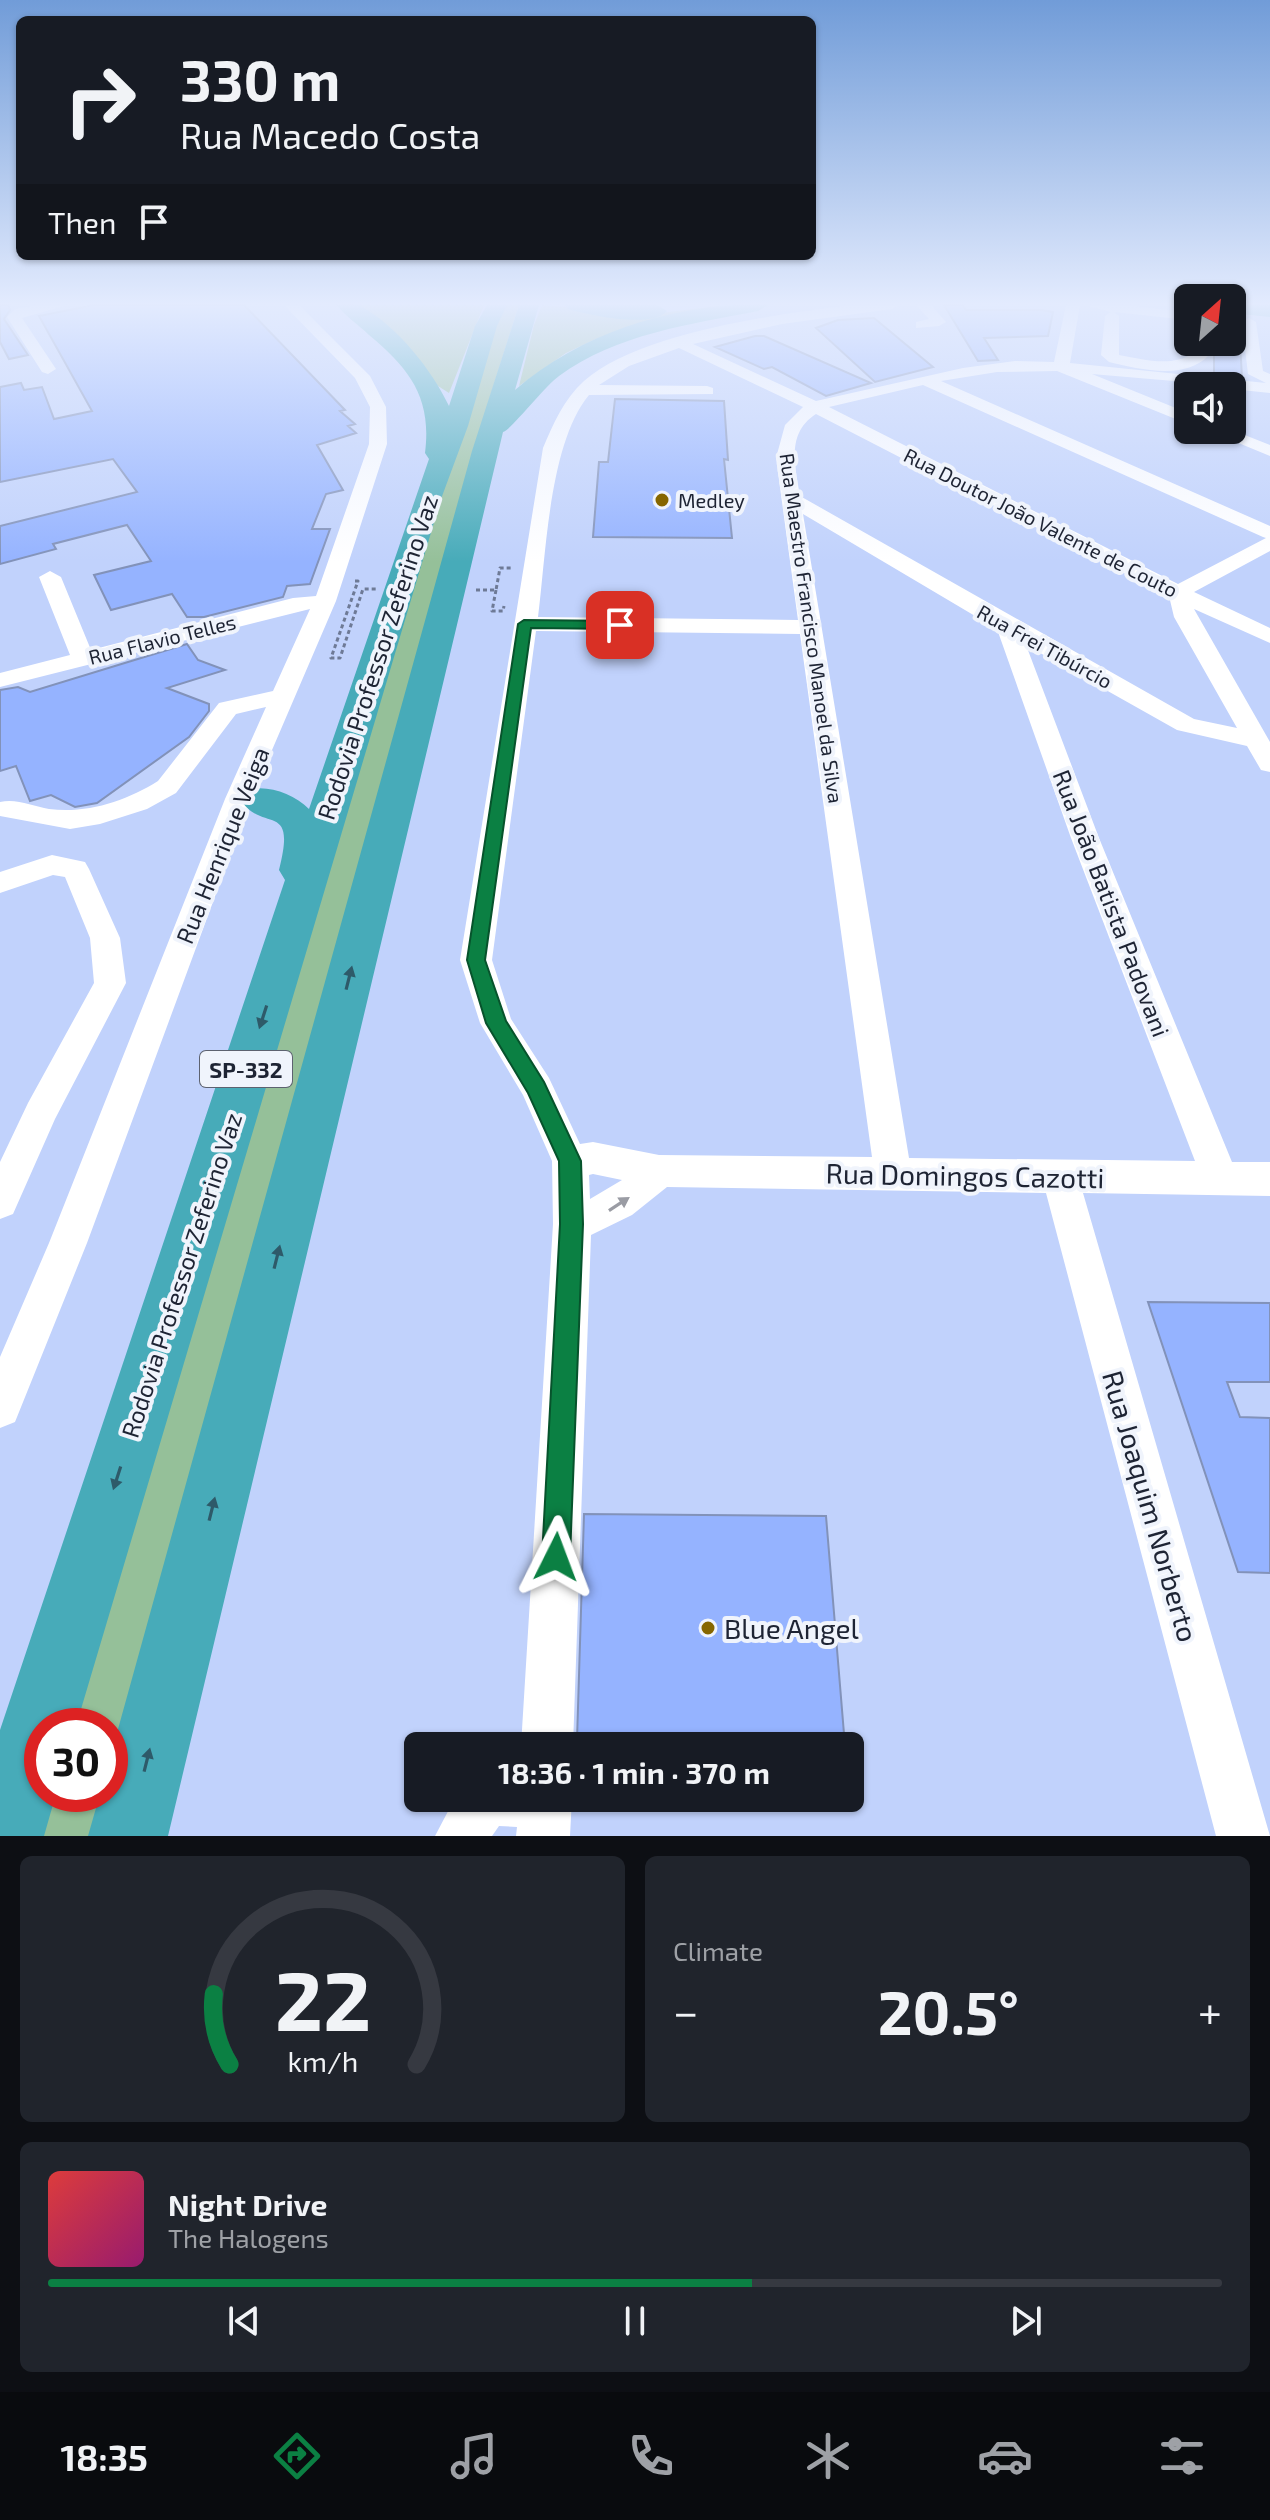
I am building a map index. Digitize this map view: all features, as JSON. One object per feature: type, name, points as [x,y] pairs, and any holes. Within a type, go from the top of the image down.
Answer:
[{"type":"highway","points":[[427,499],[441,438],[432,391]]},
{"type":"highway","name":"Rodovia Professor Zeferino Vaz","points":[[4,1836],[427,499],[466,391]]},
{"type":"highway","name":"Rodovia Professor Zeferino Vaz","points":[[128,1836],[485,451],[503,391]]},
{"type":"highway","points":[[485,451],[526,391]]},
{"type":"highway","points":[[249,799],[309,783],[328,767],[369,684]]},
{"type":"highway","points":[[249,799],[288,811],[305,828],[307,841],[279,966]]},
{"type":"street","name":"Rua Henrique Veiga","points":[[0,1407],[249,799],[284,696],[325,601],[378,444],[378,407],[370,391]]},
{"type":"street","points":[[548,1732],[572,1224],[570,1161],[537,1088],[496,1023],[476,960],[552,448],[572,403],[583,391]]},
{"type":"street","points":[[668,391],[707,391]]},
{"type":"street","name":"Rua Doutor João Valente de Couto","points":[[781,391],[1270,636]]},
{"type":"street","name":"Rua Maestro Francisco Manoel da Silva","points":[[878,391],[805,412],[791,425],[785,439],[785,458],[893,1174]]},
{"type":"street","points":[[949,391],[1270,533]]},
{"type":"street","points":[[1119,391],[1174,413]]},
{"type":"street","points":[[1246,442],[1270,451]]},
{"type":"street","name":"Rua Frei Tibúrcio","points":[[792,499],[1007,625],[1192,728],[1254,740]]},
{"type":"street","points":[[796,535],[827,528],[844,530]]},
{"type":"street","points":[[1270,543],[1179,592],[1185,617],[1270,764]]},
{"type":"street","points":[[50,577],[83,659]]},
{"type":"street","name":"Rua Flavio Telles","points":[[0,680],[293,605],[325,601]]},
{"type":"street","points":[[524,624],[811,627]]},
{"type":"street","name":"Rua João Batista Padovani","points":[[1007,625],[1085,838],[1220,1178]]},
{"type":"street","points":[[9,809],[54,819],[77,819],[155,796],[167,787],[228,708],[284,696]]},
{"type":"street","points":[[0,883],[52,865],[75,869],[103,924],[110,983],[40,1114],[0,1202]]},
{"type":"street","name":"Rua Domingos Cazotti","points":[[570,1161],[593,1158],[659,1171],[1270,1179]]},
{"type":"street","points":[[572,1224],[603,1214],[634,1195],[659,1171]]},
{"type":"street","name":"Rua Joaquim Norberto","points":[[1060,1177],[1243,1836]]},
{"type":"street","points":[[462,1836],[478,1812]]},
{"type":"path","points":[[496,590],[492,611],[503,611],[505,596]]},
{"type":"green space","points":[[473,391],[492,391],[128,1750],[128,1708],[74,1708]]},
{"type":"green space","points":[[43,1812],[111,1812],[105,1836],[36,1836]]},
{"type":"building","points":[[0,391],[43,391],[54,419],[92,411],[81,391],[326,391],[345,410],[340,411],[355,424],[348,426],[356,433],[317,445],[343,490],[326,494],[312,529],[330,529],[310,584],[287,586],[283,597],[204,617],[187,617],[172,594],[111,610],[94,575],[151,561],[127,525],[53,544],[56,549],[0,564],[0,526],[137,492],[113,459],[0,482]]},
{"type":"building","points":[[816,391],[844,391],[826,396]]},
{"type":"building","points":[[615,399],[724,401],[728,460],[724,459],[732,538],[593,537],[599,462],[608,462]]},
{"type":"building","points":[[187,644],[198,660],[225,670],[167,688],[209,704],[209,711],[189,737],[97,803],[75,807],[51,795],[30,801],[16,766],[0,771],[0,690],[18,687],[30,692]]},
{"type":"building","points":[[1148,1302],[1270,1303],[1270,1382],[1227,1382],[1240,1417],[1270,1418],[1270,1573],[1238,1572]]},
{"type":"building","name":"Blue Angel","points":[[584,1514],[826,1516],[844,1732],[577,1732]]},
{"type":"place","name":"Medley","points":[[662,500]]},
{"type":"place","name":"Blue Angel","points":[[708,1628]]},
{"type":"route","points":[[556,1557],[572,1224],[570,1161],[537,1088],[496,1023],[476,960],[524,624],[620,625]]}]
